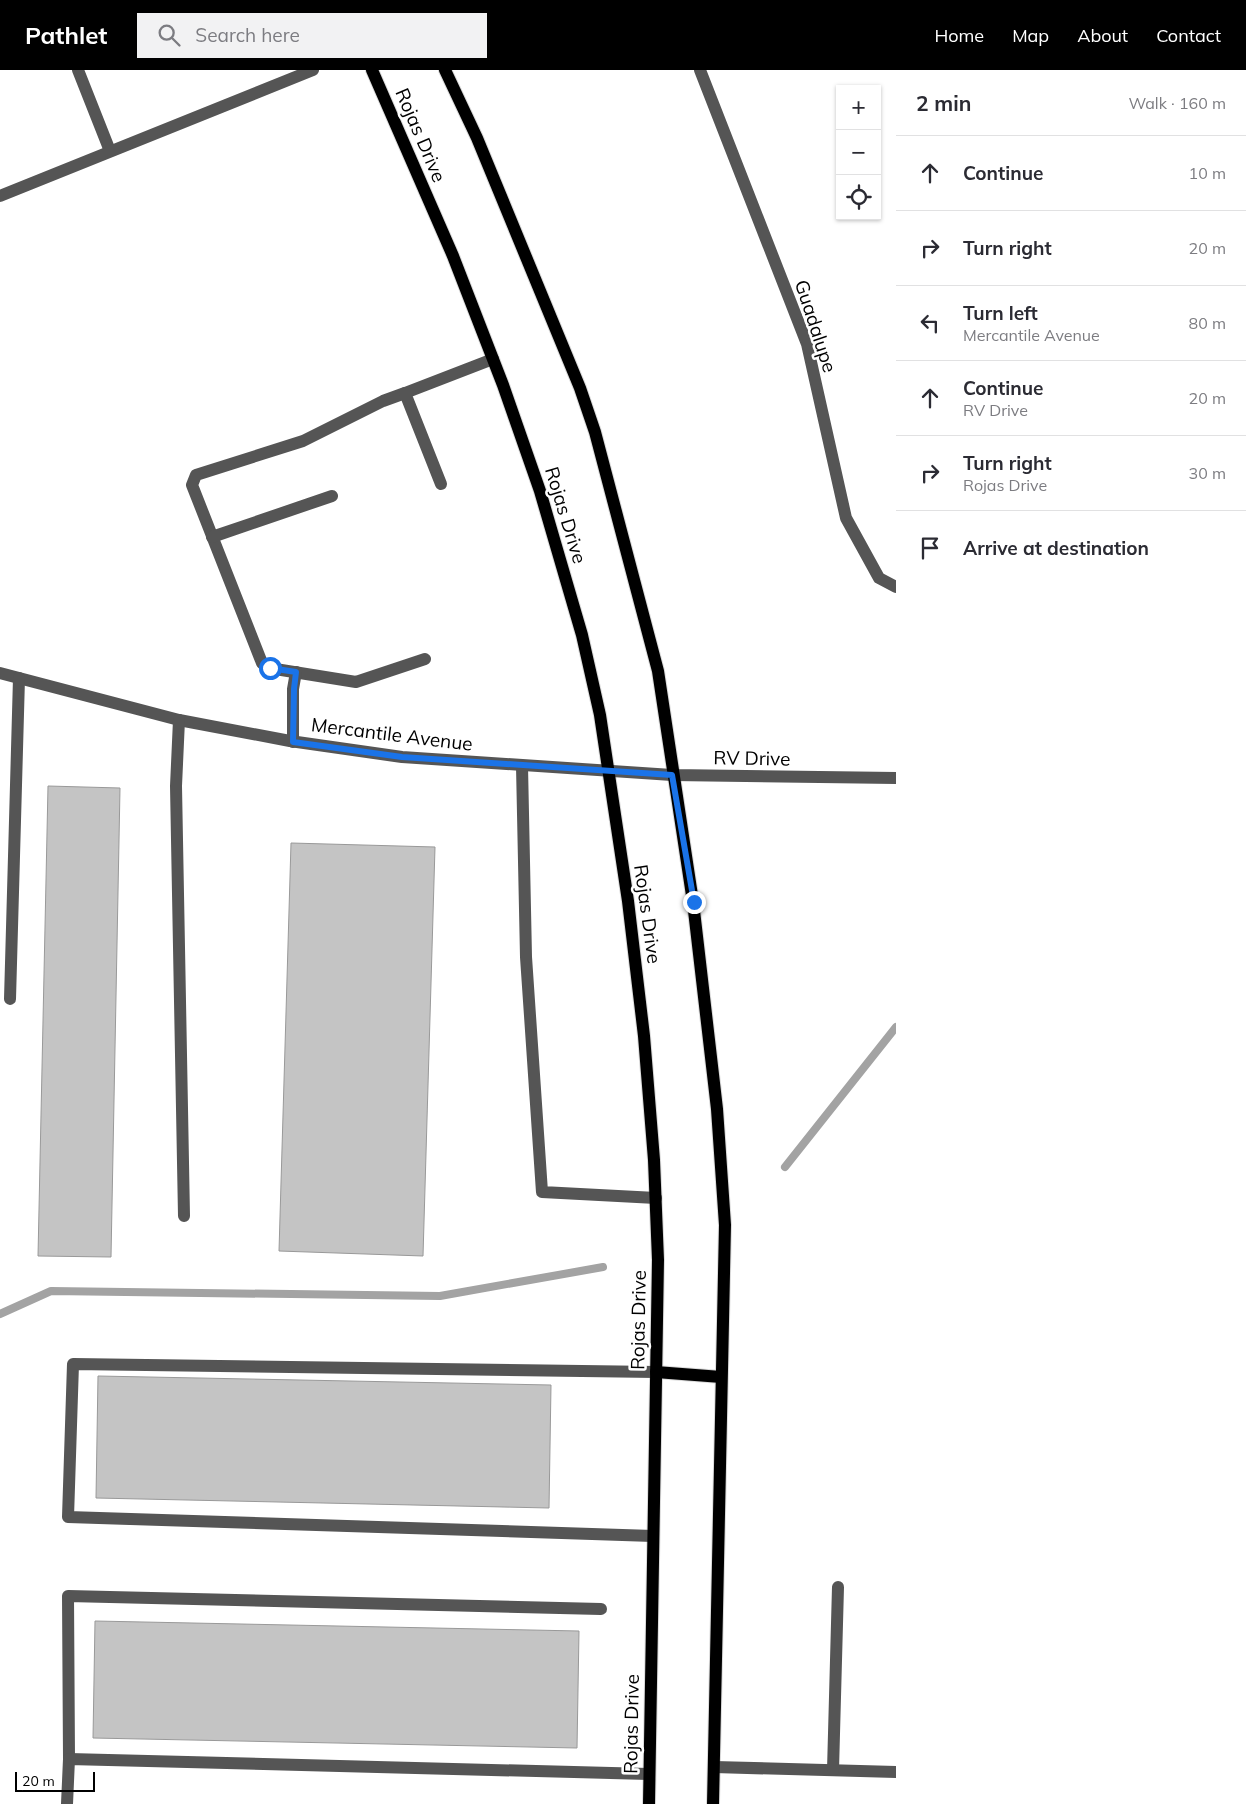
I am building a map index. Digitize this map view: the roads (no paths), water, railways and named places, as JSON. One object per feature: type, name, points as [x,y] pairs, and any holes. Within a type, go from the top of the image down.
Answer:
[{"type":"main road","name":"Rojas Drive","points":[[372,70],[453,256],[493,359],[540,491],[582,635],[600,715],[628,901],[644,1036],[656,1198],[658,1260],[648,1804]]},
{"type":"main road","points":[[445,70],[477,138],[576,378],[595,432],[658,671],[672,775],[694,902],[717,1109],[725,1225],[714,1804]]},
{"type":"main road","points":[[656,1372],[721,1377]]},
{"type":"street","points":[[78,70],[110,152]]},
{"type":"street","points":[[0,196],[312,70]]},
{"type":"street","name":"Guadalupe","points":[[700,70],[807,344],[846,518],[879,578],[896,587]]},
{"type":"street","points":[[425,659],[356,682],[270,668],[262,663],[192,486],[196,475],[303,441],[383,401],[493,359]]},
{"type":"street","points":[[405,393],[441,484]]},
{"type":"street","points":[[212,537],[332,496]]},
{"type":"street","points":[[293,742],[296,672]]},
{"type":"street","name":"Mercantile Avenue","points":[[0,673],[179,720],[293,742],[402,757],[608,770]]},
{"type":"street","points":[[10,999],[19,678]]},
{"type":"street","points":[[179,720],[176,786],[184,1216]]},
{"type":"street","points":[[522,766],[526,957],[542,1192],[656,1198]]},
{"type":"street","name":"RV Drive","points":[[608,770],[672,775],[896,778]]},
{"type":"street","points":[[653,1536],[68,1516],[73,1364],[656,1372]]},
{"type":"street","points":[[833,1770],[838,1587]]},
{"type":"street","points":[[67,1804],[68,1596],[601,1610]]},
{"type":"street","points":[[68,1760],[649,1774]]},
{"type":"street","points":[[714,1767],[896,1772]]},
{"type":"waterway","points":[[785,1167],[896,1027]]},
{"type":"waterway","points":[[0,1314],[51,1291],[440,1296],[603,1267]]}]
